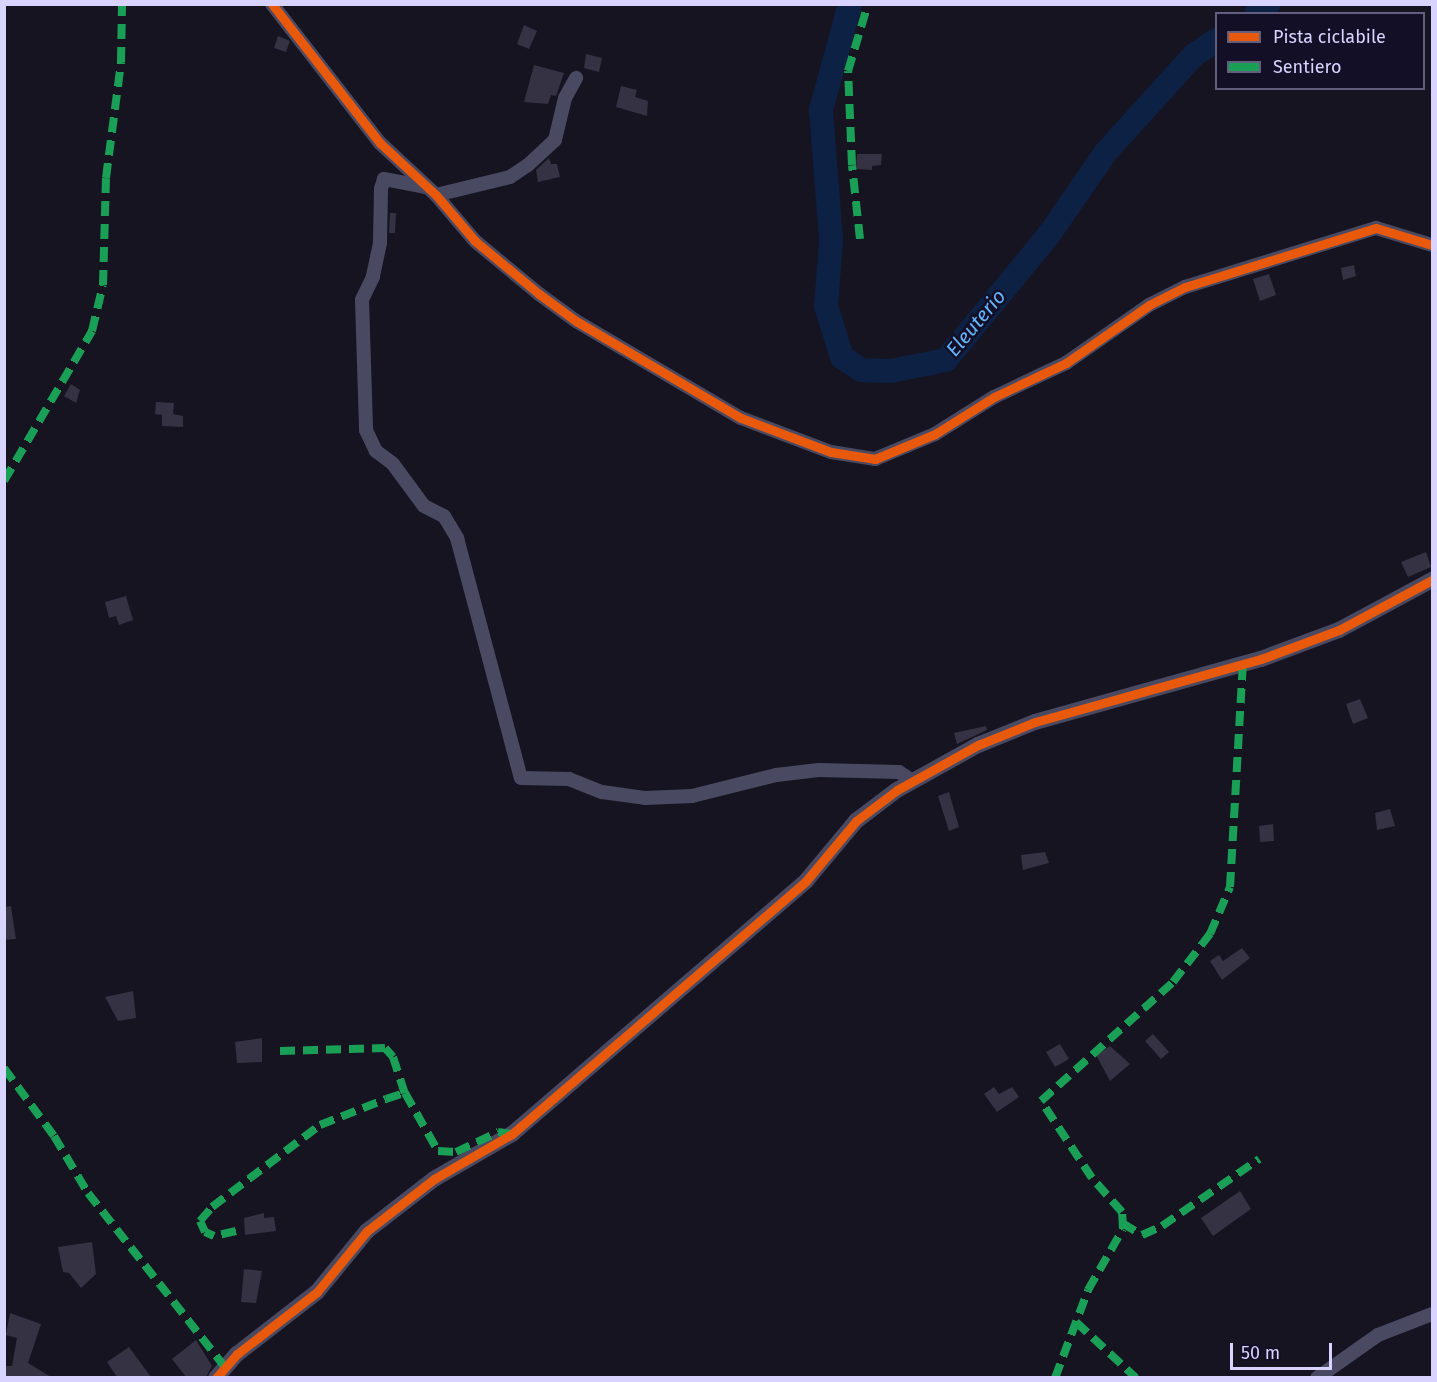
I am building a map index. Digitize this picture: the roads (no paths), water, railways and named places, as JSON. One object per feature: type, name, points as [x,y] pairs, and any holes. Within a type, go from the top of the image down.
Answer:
[{"type":"street","points":[[272,4],[380,143],[431,191],[475,241],[576,321],[741,418],[831,452],[875,459],[935,434],[993,397],[1066,363],[1149,305],[1185,287],[1376,228],[1432,244]]},
{"type":"street","points":[[576,78],[565,98],[555,140],[528,165],[510,177],[431,191],[384,179],[381,189],[380,243],[373,277],[362,300],[366,430],[376,451],[393,464],[424,506],[444,516],[457,538],[521,778],[569,779],[602,792],[645,798],[692,796],[776,775],[819,770],[899,772],[914,781]]},
{"type":"street","points":[[216,1377],[237,1354],[317,1292],[367,1231],[434,1179],[512,1134],[806,881],[856,821],[914,781],[978,745],[1035,722],[1262,659],[1339,630],[1384,607],[1407,590],[1432,580]]},
{"type":"street","points":[[1317,1377],[1378,1335],[1432,1314]]},
{"type":"waterway","name":"Eleuterio","points":[[850,4],[821,110],[831,241],[826,306],[842,357],[861,370],[891,371],[946,360],[1048,236],[1106,152],[1194,55],[1215,41]]},
{"type":"waterway","name":"Eleuterio","points":[[1259,12],[1269,4]]}]
